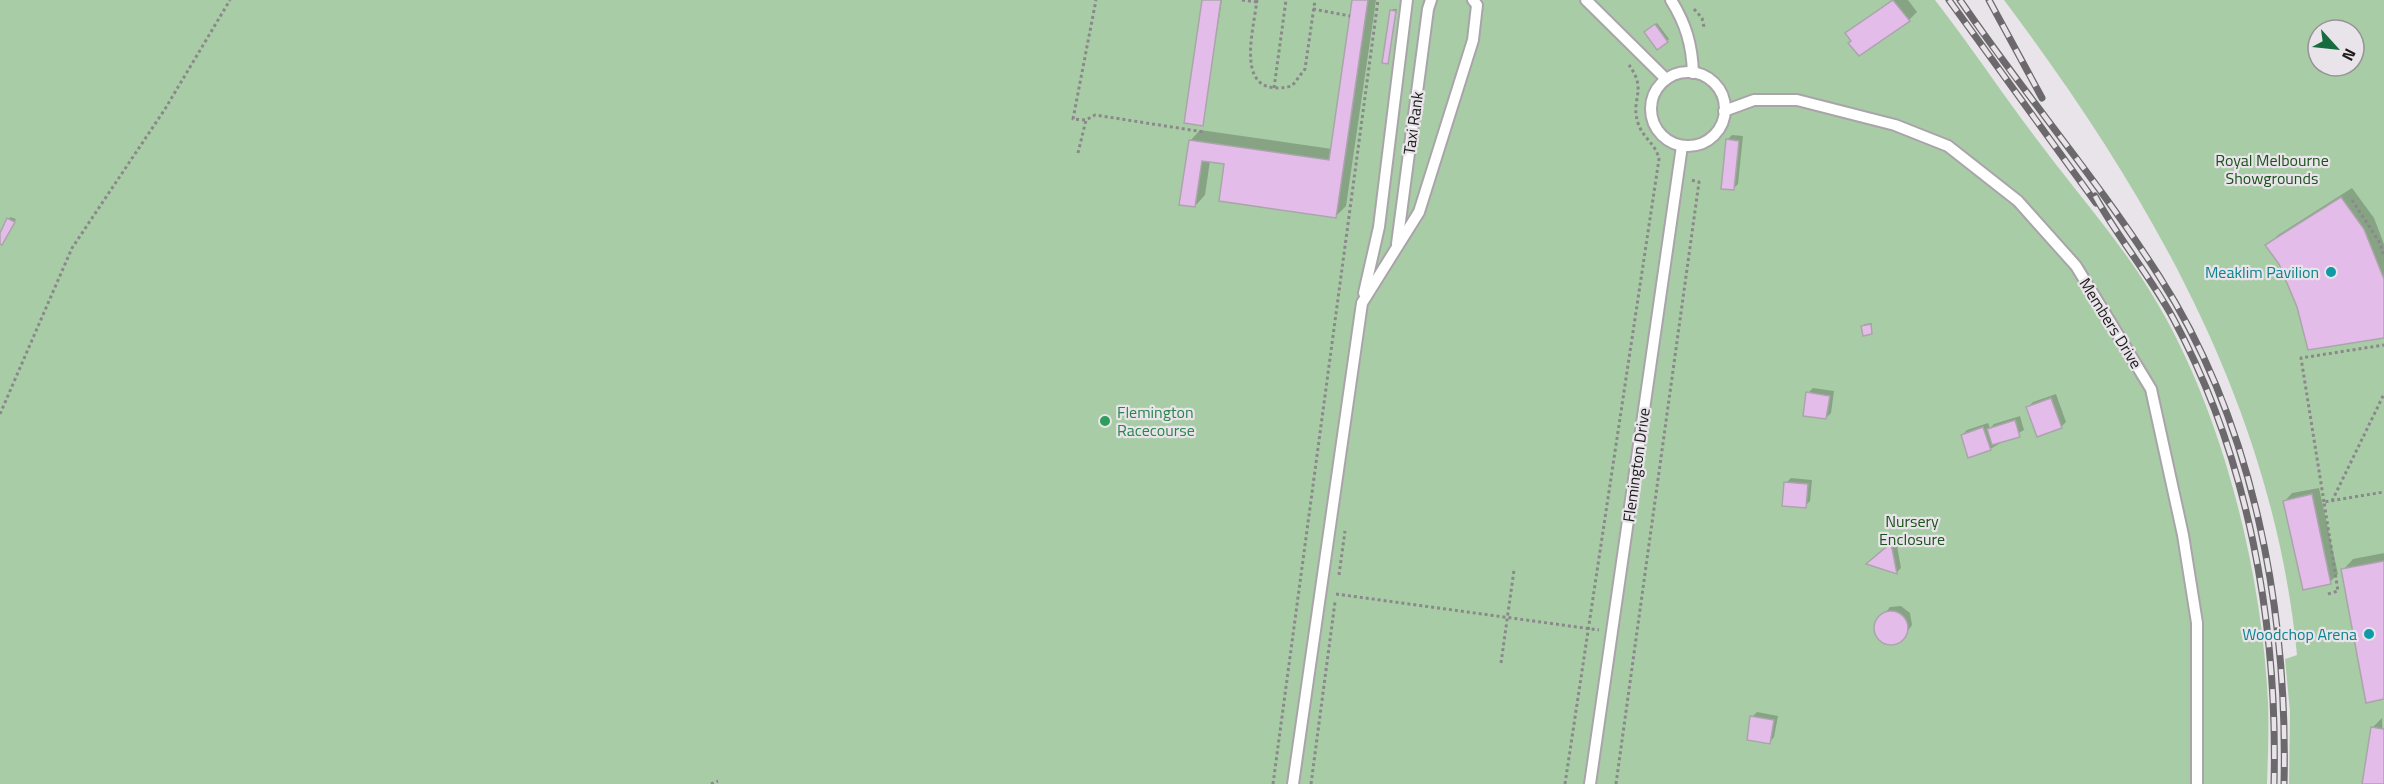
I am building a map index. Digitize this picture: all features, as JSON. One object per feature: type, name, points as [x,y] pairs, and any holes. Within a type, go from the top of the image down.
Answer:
[{"type":"lane","points":[[1293,784],[1362,303],[1379,227],[1407,0]]},
{"type":"lane","name":"Taxi Rank","points":[[1396,248],[1431,0]]},
{"type":"lane","points":[[1362,303],[1419,212],[1473,40],[1477,4],[1473,0]]},
{"type":"lane","points":[[1586,0],[1633,50],[1666,79]]},
{"type":"lane","points":[[1671,0],[1687,29],[1692,47],[1693,73]]},
{"type":"lane","points":[[1693,73],[1712,81],[1724,100],[1724,111],[1715,133],[1700,143],[1682,146],[1664,137],[1652,120],[1652,98],[1666,79],[1674,75],[1693,73]]},
{"type":"lane","name":"Members Drive","points":[[1724,111],[1754,100],[1797,100],[1895,125],[1948,146],[2018,201],[2076,266],[2151,389],[2183,535],[2197,623],[2198,784]]},
{"type":"lane","name":"Flemington Drive","points":[[1590,784],[1682,146]]},
{"type":"path","points":[[0,414],[72,248],[165,109],[230,0]]},
{"type":"path","points":[[1096,0],[1073,119],[1086,120],[1095,115],[1204,132]]},
{"type":"path","points":[[1242,0],[1257,1],[1250,64],[1255,78],[1261,84],[1274,88],[1292,86],[1305,69],[1315,0]]},
{"type":"path","points":[[1274,88],[1286,0]]},
{"type":"path","points":[[1273,784],[1378,0]]},
{"type":"path","points":[[1688,0],[1702,18],[1704,27]]},
{"type":"path","points":[[1313,9],[1350,16]]},
{"type":"path","points":[[1565,784],[1657,173],[1657,151],[1637,122],[1640,84],[1624,57],[1633,50]]},
{"type":"path","points":[[1078,153],[1086,120]]},
{"type":"path","points":[[1616,784],[1699,182],[1657,173]]},
{"type":"path","points":[[2352,200],[2380,243],[2384,257]]},
{"type":"path","points":[[2328,594],[2338,591],[2301,358],[2384,345]]},
{"type":"path","points":[[2332,501],[2384,394]]},
{"type":"path","points":[[2324,502],[2384,492]]},
{"type":"path","points":[[1311,784],[1346,524]]},
{"type":"path","points":[[1501,663],[1514,570]]},
{"type":"path","points":[[1336,594],[1612,631]]},
{"type":"path","points":[[711,784],[718,781]]},
{"type":"green space","name":"Flemington Racecourse","points":[[0,0],[1935,0],[2141,277],[2178,341],[2199,389],[2234,492],[2257,599],[2268,702],[2267,784],[0,784]]},
{"type":"green space","name":"Royal Melbourne Showgrounds","points":[[2004,0],[2384,0],[2384,784],[2289,784],[2290,712],[2285,659],[2297,655],[2284,564],[2262,476],[2233,390],[2197,308],[2155,228],[2108,150],[2058,74]]},
{"type":"building","points":[[1202,0],[1221,0],[1203,126],[1184,123]]},
{"type":"building","points":[[1352,0],[1368,0],[1336,218],[1219,201],[1224,164],[1202,161],[1195,207],[1179,205],[1189,140],[1329,160]]},
{"type":"building","points":[[1893,0],[1910,21],[1859,56],[1848,43],[1851,41],[1845,33]]},
{"type":"building","points":[[1390,10],[1396,11],[1388,64],[1382,63]]},
{"type":"building","points":[[1655,24],[1668,42],[1657,50],[1644,32]]},
{"type":"building","points":[[1726,139],[1739,141],[1734,190],[1721,189]]},
{"type":"building","name":"Meaklim Pavilion","points":[[2341,197],[2364,229],[2384,279],[2384,338],[2308,350],[2297,307],[2279,264],[2265,245]]},
{"type":"building","points":[[7,218],[15,222],[2,245],[0,244],[0,233]]},
{"type":"building","points":[[1871,324],[1872,334],[1863,336],[1861,326]]},
{"type":"building","points":[[1806,392],[1830,396],[1826,419],[1803,416]]},
{"type":"building","points":[[2051,398],[2062,428],[2037,437],[2026,407]]},
{"type":"building","points":[[2015,420],[2020,437],[1992,445],[1987,429]]},
{"type":"building","points":[[1983,427],[1991,450],[1968,458],[1961,435]]},
{"type":"building","points":[[1784,482],[1808,484],[1806,508],[1782,506]]},
{"type":"building","points":[[2312,494],[2331,584],[2303,590],[2283,501]]},
{"type":"building","points":[[1891,543],[1897,574],[1866,564]]},
{"type":"building","name":"Woodchop Arena","points":[[2384,561],[2384,699],[2366,703],[2341,569]]},
{"type":"building","points":[[1891,611],[1903,616],[1908,628],[1903,640],[1891,645],[1879,640],[1874,628],[1879,616]]},
{"type":"building","points":[[1750,716],[1774,720],[1770,744],[1747,740]]},
{"type":"building","points":[[2371,727],[2384,729],[2384,784],[2362,784]]},
{"type":"railway","points":[[1949,0],[2096,203]]},
{"type":"railway","points":[[1960,0],[2136,240],[2192,333],[2219,393],[2241,456],[2259,520],[2271,586],[2280,652],[2284,718],[2284,784]]},
{"type":"railway","points":[[1989,0],[2042,98]]},
{"type":"railway","points":[[2095,196],[2173,318],[2199,372],[2221,428],[2239,485],[2254,544],[2264,604],[2271,664],[2274,784]]},
{"type":"place","name":"Meaklim Pavilion","points":[[2331,272]]},
{"type":"place","name":"Flemington Racecourse","points":[[1105,421]]},
{"type":"place","name":"Woodchop Arena","points":[[2369,634]]},
{"type":"park label","name":"Nursery Enclosure","points":[[1912,530]]}]
